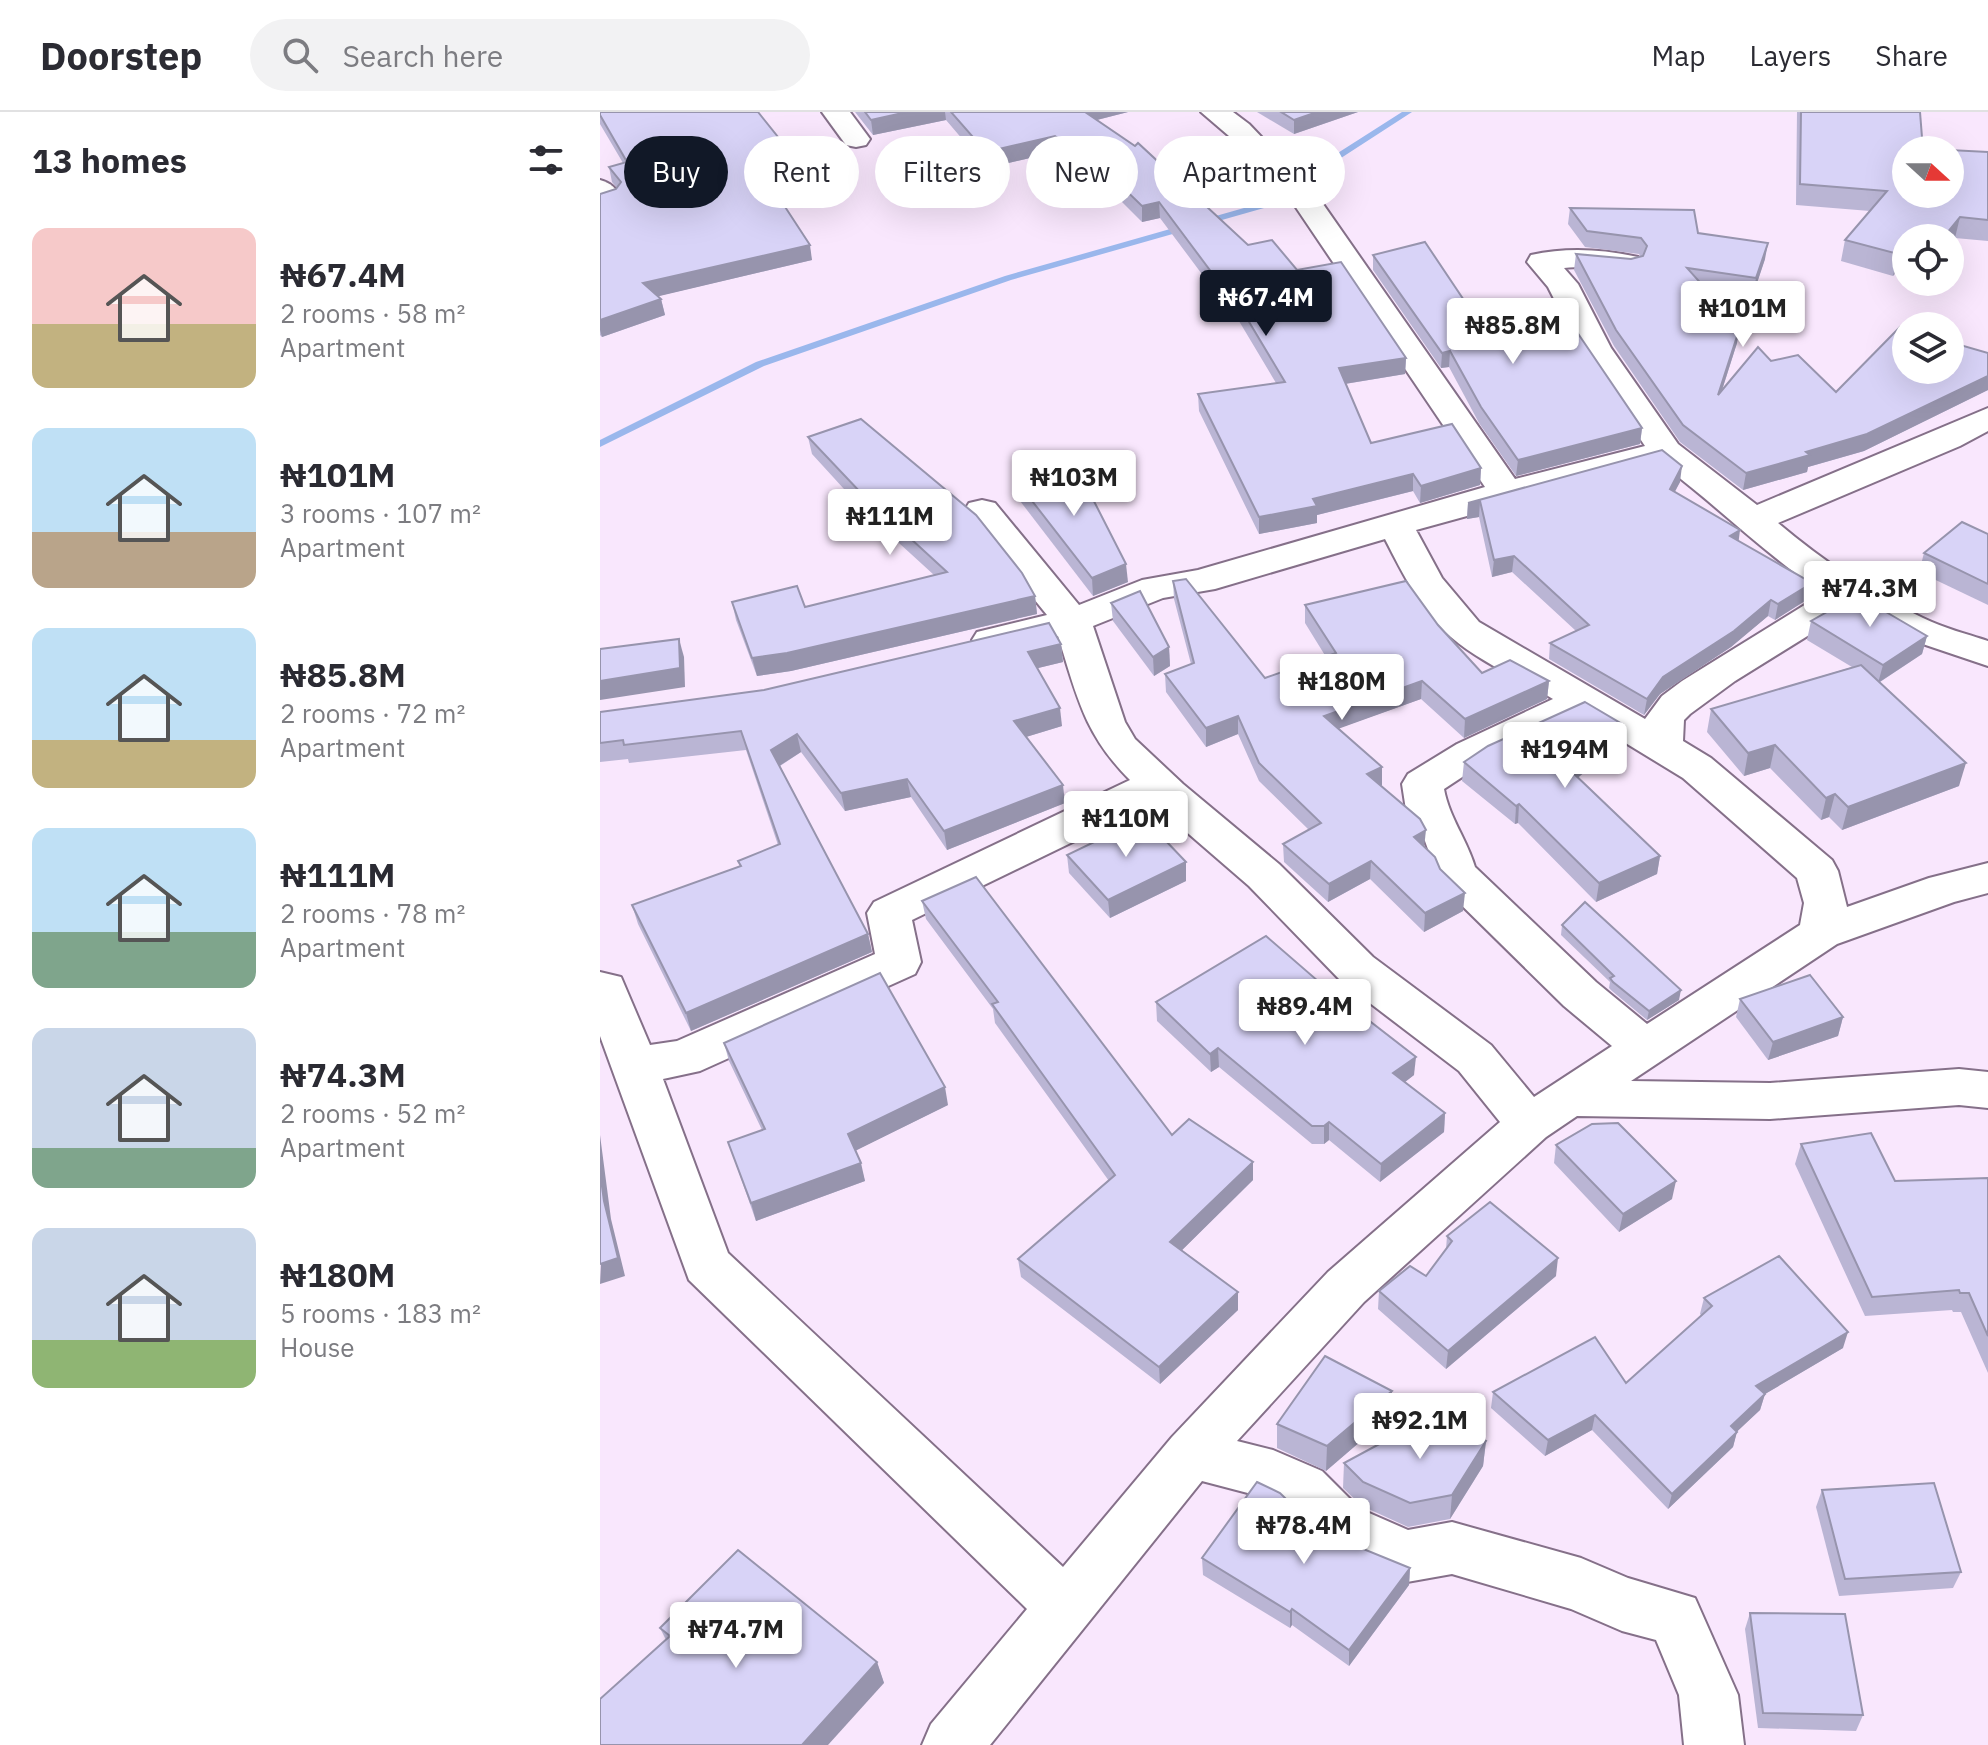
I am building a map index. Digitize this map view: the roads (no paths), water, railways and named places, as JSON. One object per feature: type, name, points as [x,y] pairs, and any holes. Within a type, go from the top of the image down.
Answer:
[{"type":"street","points":[[836,112],[854,136]]},
{"type":"street","points":[[1215,112],[1239,130],[1306,200],[1506,492]]},
{"type":"street","points":[[600,189],[607,197],[600,198]]},
{"type":"street","points":[[1627,264],[1577,257],[1542,262],[1562,284],[1595,348],[1666,451],[1807,566],[1912,628],[1988,654]]},
{"type":"street","points":[[1753,520],[1948,439],[1988,418]]},
{"type":"street","points":[[952,649],[1072,621],[1155,588],[1202,581],[1506,492],[1666,451]]},
{"type":"street","points":[[982,511],[1072,621],[1105,723],[1121,748],[1157,784],[1264,875],[1357,969],[1548,1111],[1770,1101],[1959,1087],[1988,1090]]},
{"type":"street","points":[[1396,526],[1424,580],[1441,604],[1466,630],[1697,768],[1817,871],[1826,903],[1821,933]]},
{"type":"street","points":[[1662,747],[1665,717],[1672,711],[1703,686],[1850,593]]},
{"type":"street","points":[[1586,700],[1471,753],[1423,784],[1427,810],[1446,841],[1456,874],[1580,994],[1644,1047]]},
{"type":"street","points":[[634,1065],[684,1058],[899,962],[889,913],[1157,784]]},
{"type":"street","points":[[952,1745],[1191,1454],[1346,1287],[1548,1111],[1821,933],[1944,889],[1988,878]]},
{"type":"street","points":[[600,989],[605,989],[707,1265],[1065,1607]]},
{"type":"street","points":[[1191,1454],[1273,1475],[1302,1489],[1340,1527],[1407,1556],[1452,1548],[1581,1585],[1622,1604],[1675,1617],[1700,1671],[1716,1722],[1714,1745]]},
{"type":"waterway","points":[[600,444],[760,364],[1008,278],[1261,206],[1408,112]]}]
